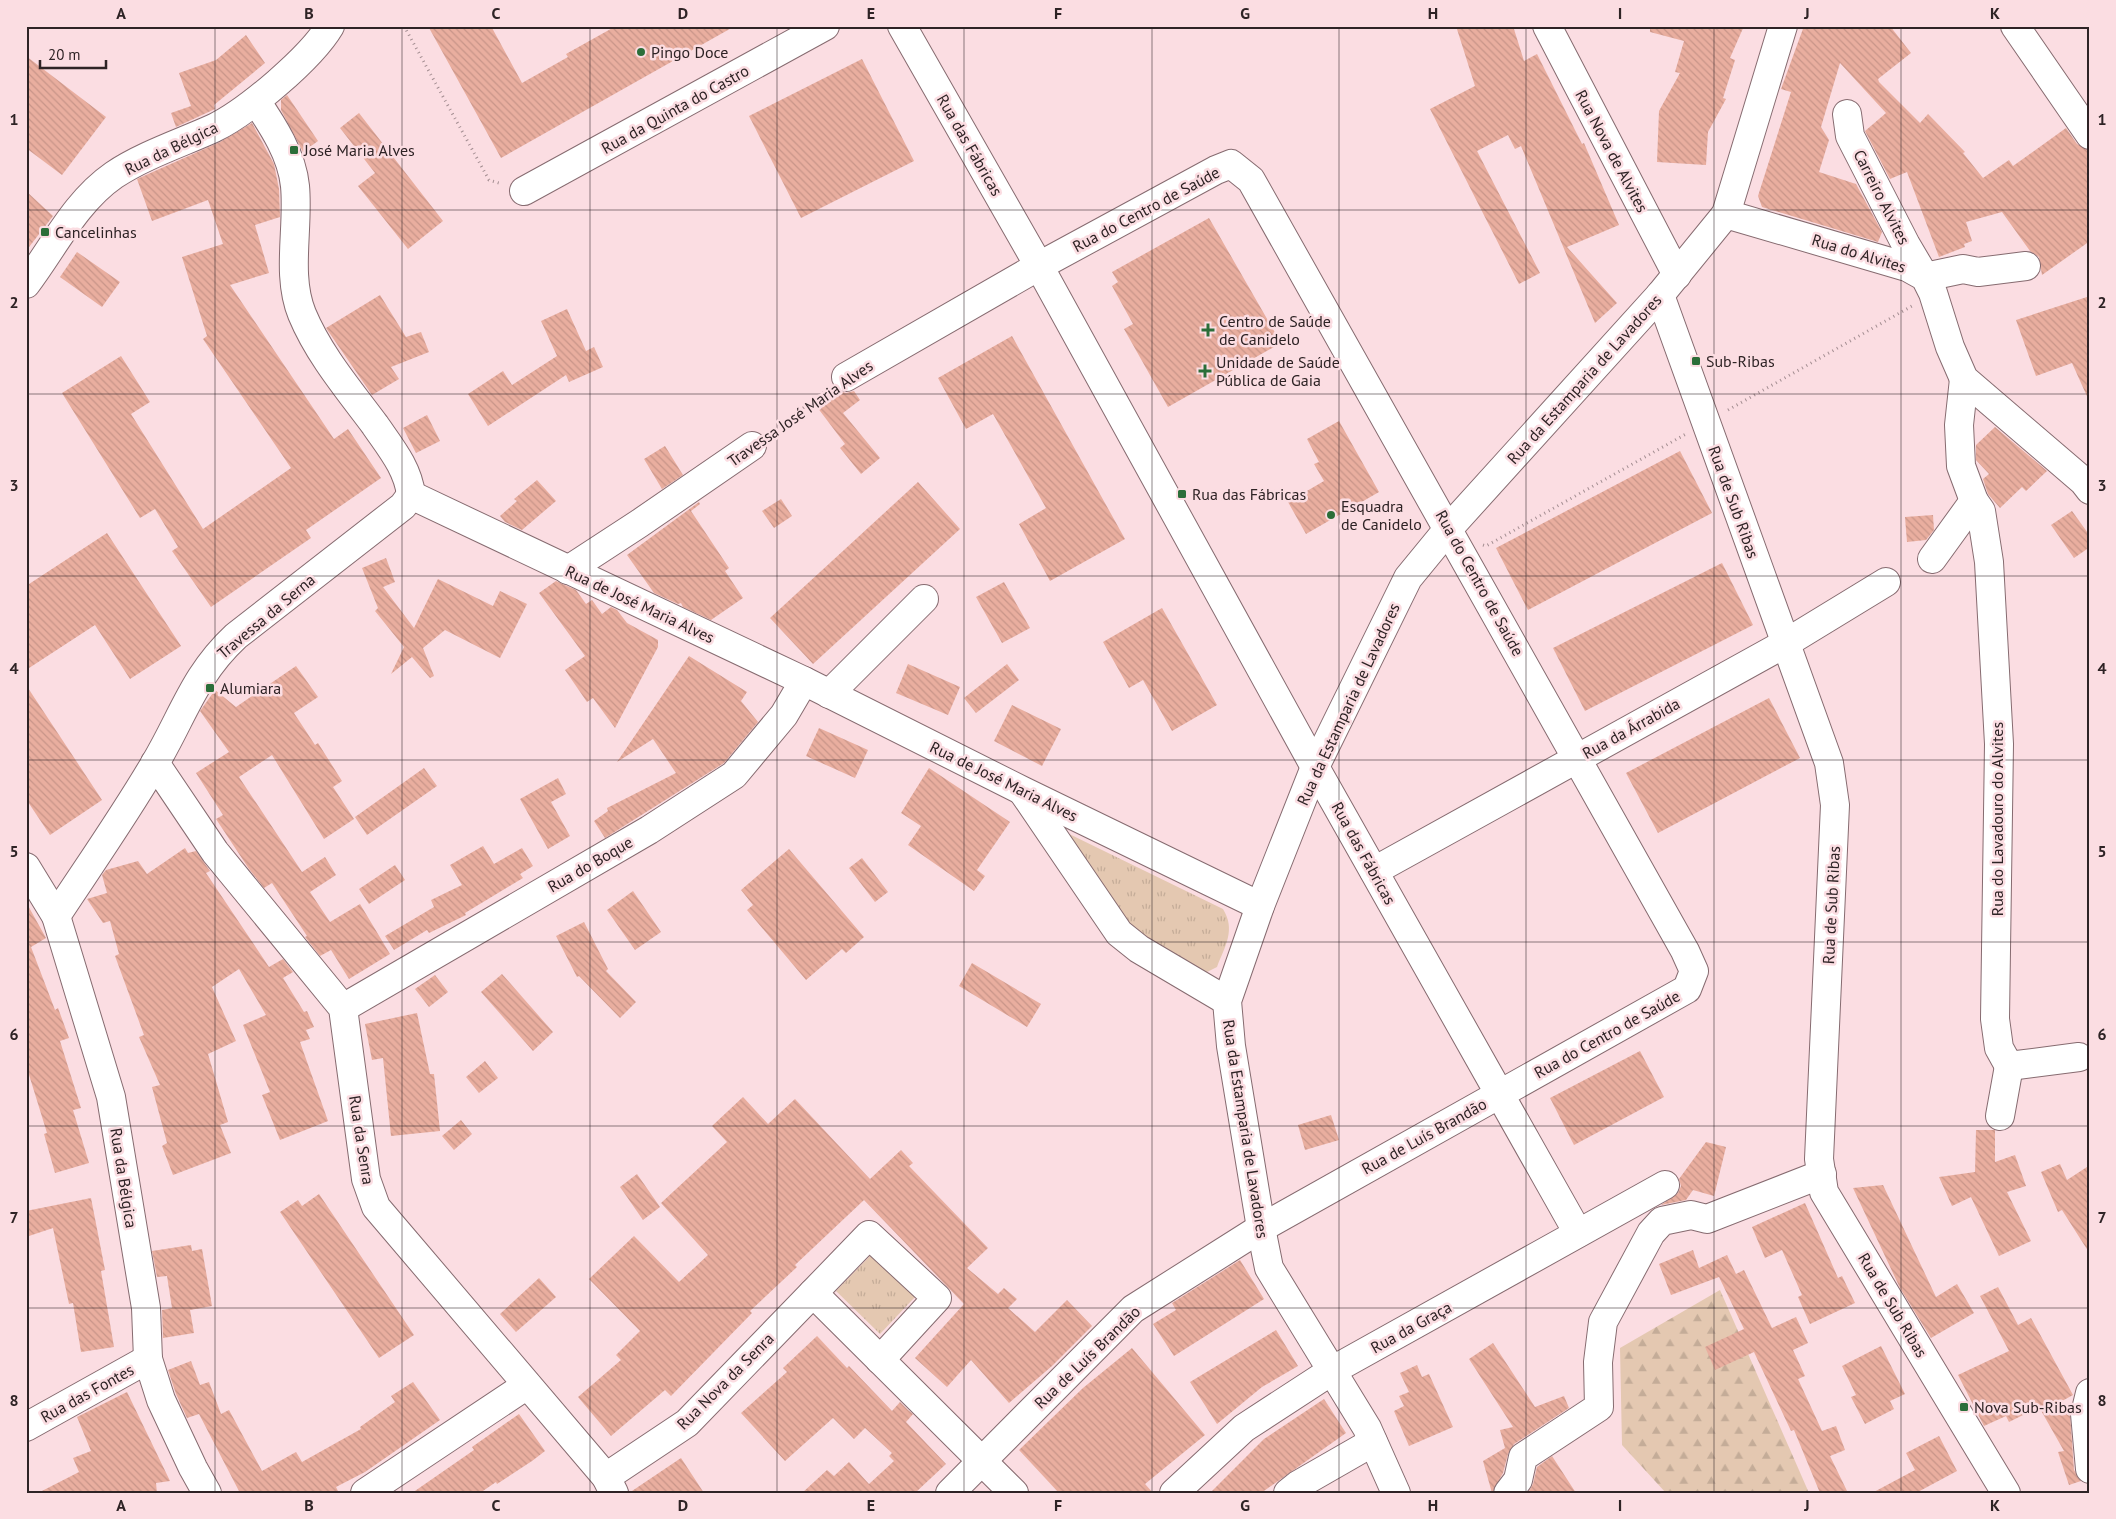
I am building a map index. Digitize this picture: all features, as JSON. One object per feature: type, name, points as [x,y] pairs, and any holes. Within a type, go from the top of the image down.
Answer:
[{"type":"street","name":"Rua da Bélgica","points":[[28,278],[77,210],[113,176],[135,163],[215,127],[256,100],[321,42],[330,26]]},
{"type":"street","name":"Rua da Quinta do Castro","points":[[524,191],[825,26]]},
{"type":"street","name":"Rua das Fábricas","points":[[902,26],[1039,266],[1315,767],[1578,1233]]},
{"type":"street","name":"Rua Nova de Alvites","points":[[1547,26],[1668,285]]},
{"type":"street","name":"Rua da Estamparia de Lavadores","points":[[1396,1493],[1373,1442],[1333,1370],[1270,1268],[1261,1228],[1231,1046],[1227,1001],[1260,906],[1315,767],[1408,578],[1449,528],[1668,285],[1726,214],[1784,26]]},
{"type":"street","points":[[2015,26],[2090,135]]},
{"type":"street","points":[[256,100],[273,126],[286,155],[295,185],[296,284],[301,312],[314,342],[395,455],[409,478],[411,495]]},
{"type":"street","name":"Carreiro Alvites","points":[[1847,114],[1850,136],[1906,245],[1925,277]]},
{"type":"street","name":"Rua do Centro de Saúde","points":[[1039,266],[1216,170],[1231,164],[1251,180],[1686,951],[1694,971],[1687,990],[1500,1093]]},
{"type":"street","name":"Rua do Alvites","points":[[1726,214],[1907,267],[1925,277],[1933,293],[1950,347],[1964,380],[2083,481],[2090,490]]},
{"type":"street","name":"Travessa José Maria Alves","points":[[846,377],[1039,266]]},
{"type":"street","points":[[1925,277],[1963,269],[1978,272],[2026,266]]},
{"type":"street","name":"Rua de Sub Ribas","points":[[1668,285],[1786,643],[1829,762],[1835,805],[1819,1159],[1824,1192],[2006,1493]]},
{"type":"street","name":"Rua do Lavadouro do Alvites","points":[[1964,380],[1959,425],[1962,466],[1974,501],[1981,511],[1989,562],[1999,744],[1995,1019],[1999,1048],[2009,1066]]},
{"type":"street","name":"Travessa José Maria Alves","points":[[568,570],[752,446]]},
{"type":"street","name":"Rua de José Maria Alves","points":[[411,495],[804,681],[1023,791],[1260,906]]},
{"type":"street","name":"Travessa da Serna","points":[[56,916],[155,764],[181,712],[216,655],[236,636],[402,506],[411,495]]},
{"type":"street","points":[[1932,559],[1974,501]]},
{"type":"street","name":"Rua da Árrabida","points":[[1374,871],[1786,643],[1886,582]]},
{"type":"street","points":[[829,694],[924,599]]},
{"type":"street","name":"Rua do Boque","points":[[343,1008],[649,830],[734,775],[784,714],[804,681]]},
{"type":"street","points":[[155,764],[215,852],[343,1008]]},
{"type":"street","points":[[1023,791],[1119,933],[1138,949],[1227,1001]]},
{"type":"street","name":"Rua da Bélgica","points":[[26,867],[56,916],[111,1097],[146,1308],[148,1359],[161,1400],[207,1493]]},
{"type":"street","name":"Rua da Senra","points":[[343,1008],[366,1179],[376,1207],[610,1485]]},
{"type":"street","points":[[2000,1116],[2009,1066],[2079,1057]]},
{"type":"street","name":"Rua de Luís Brandão","points":[[950,1493],[1133,1309],[1261,1228],[1500,1093]]},
{"type":"street","points":[[1508,1493],[1518,1480],[1523,1456],[1599,1407],[1598,1362],[1602,1322],[1651,1233],[1662,1221],[1691,1215],[1707,1219],[1822,1174]]},
{"type":"street","name":"Rua da Graça","points":[[1174,1493],[1244,1428],[1333,1370],[1665,1185]]},
{"type":"street","name":"Rua Nova da Senra","points":[[610,1485],[687,1423],[869,1235],[937,1298],[880,1360]]},
{"type":"street","points":[[813,1293],[1014,1493]]},
{"type":"street","name":"Rua das Fontes","points":[[26,1427],[148,1359]]},
{"type":"street","points":[[365,1493],[527,1385]]},
{"type":"street","points":[[2090,1394],[2085,1414],[2090,1469]]},
{"type":"street","points":[[1288,1493],[1298,1485],[1373,1442]]},
{"type":"path","points":[[404,26],[489,180],[524,191]]},
{"type":"path","name":"Travessa José Maria Alves","points":[[752,446],[846,377]]},
{"type":"green space","points":[[1061,830],[1223,909],[1229,924],[1229,931],[1226,945],[1217,967],[1205,973],[1134,930]]},
{"type":"green space","points":[[871,1255],[915,1297],[880,1334],[836,1291]]},
{"type":"green space","points":[[1720,1290],[1809,1493],[1666,1493],[1622,1445],[1620,1348]]},
{"type":"building","points":[[428,26],[491,26],[522,83],[568,57],[566,54],[616,26],[735,26],[501,158]]},
{"type":"building","points":[[1456,26],[1513,26],[1524,61],[1537,54],[1582,144],[1584,143],[1619,225],[1567,247],[1617,303],[1595,323],[1521,146],[1515,149],[1508,135],[1477,151],[1540,273],[1519,284],[1430,109],[1475,86]]},
{"type":"building","points":[[1650,26],[1744,26],[1730,58],[1735,60],[1723,98],[1726,99],[1708,132],[1706,165],[1657,162],[1659,111],[1680,73],[1675,72],[1684,41],[1650,32]]},
{"type":"building","points":[[1804,26],[1890,26],[1911,53],[1878,79],[1879,82],[1920,123],[1928,114],[1965,152],[1963,153],[1983,178],[2009,160],[2013,166],[2066,128],[2077,144],[2090,150],[2090,241],[2042,275],[2039,257],[2030,251],[2002,212],[1966,222],[1972,241],[1964,244],[1965,247],[1939,257],[1907,172],[1890,179],[1865,131],[1886,113],[1840,63],[1821,127],[1829,140],[1819,172],[1856,184],[1882,232],[1878,242],[1762,207],[1758,196],[1791,92],[1781,89]]},
{"type":"building","points":[[246,35],[265,63],[214,105],[215,109],[176,127],[171,113],[191,106],[179,73],[216,60]]},
{"type":"building","points":[[26,56],[106,117],[62,175],[26,148]]},
{"type":"building","points":[[862,59],[914,161],[801,218],[749,116]]},
{"type":"building","points":[[287,95],[318,141],[303,152],[281,110],[281,100]]},
{"type":"building","points":[[359,113],[443,221],[408,249],[358,186],[375,173],[340,128]]},
{"type":"building","points":[[252,123],[274,164],[279,189],[280,217],[255,225],[269,273],[230,285],[334,439],[348,429],[381,478],[306,530],[311,538],[211,607],[172,551],[178,547],[155,509],[140,518],[62,393],[121,356],[150,402],[131,414],[203,529],[291,468],[203,339],[207,336],[182,257],[223,244],[208,200],[152,221],[137,179],[220,142]]},
{"type":"building","points":[[26,191],[53,216],[26,251]]},
{"type":"building","points":[[1209,218],[1281,343],[1168,407],[1124,329],[1133,324],[1112,286],[1118,282],[1112,272]]},
{"type":"building","points":[[77,252],[120,282],[102,307],[60,277]]},
{"type":"building","points":[[380,295],[406,337],[421,332],[429,352],[391,367],[399,379],[372,395],[326,328]]},
{"type":"building","points":[[2090,296],[2090,403],[2072,363],[2036,376],[2016,320]]},
{"type":"building","points":[[567,309],[586,351],[594,347],[603,367],[569,382],[566,375],[488,426],[468,394],[503,371],[512,385],[557,356],[541,321]]},
{"type":"building","points":[[1012,336],[1125,539],[1050,581],[1019,524],[1046,508],[993,414],[966,429],[938,378]]},
{"type":"building","points":[[839,391],[846,393],[854,391],[860,400],[843,413],[880,458],[861,474],[840,448],[845,444],[817,407]]},
{"type":"building","points":[[427,415],[440,441],[416,453],[403,428]]},
{"type":"building","points":[[1339,421],[1379,492],[1306,534],[1288,502],[1324,481],[1314,464],[1319,462],[1307,439]]},
{"type":"building","points":[[1995,427],[2047,471],[2026,491],[2022,487],[2000,508],[1988,494],[1983,479],[1989,474],[1976,460],[1976,445]]},
{"type":"building","points":[[665,446],[683,475],[662,489],[644,459]]},
{"type":"building","points":[[1680,451],[1712,513],[1528,610],[1496,548]]},
{"type":"building","points":[[537,480],[556,501],[522,530],[505,522],[500,516],[517,501],[514,499]]},
{"type":"building","points":[[918,482],[960,529],[813,664],[770,618]]},
{"type":"building","points":[[781,499],[792,516],[774,528],[762,511]]},
{"type":"building","points":[[699,502],[700,504],[691,511],[729,568],[725,571],[743,598],[711,620],[683,607],[681,603],[678,604],[654,593],[627,555]]},
{"type":"building","points":[[2072,511],[2090,536],[2090,547],[2074,558],[2051,525]]},
{"type":"building","points":[[1933,515],[1934,530],[1926,540],[1907,542],[1905,517]]},
{"type":"building","points":[[107,533],[181,646],[130,679],[95,625],[26,670],[26,586]]},
{"type":"building","points":[[386,558],[395,582],[383,587],[414,628],[438,579],[493,606],[500,591],[527,604],[500,658],[445,630],[423,648],[434,676],[430,678],[412,657],[391,674],[404,647],[375,611],[378,608],[362,568]]},
{"type":"building","points":[[1722,563],[1753,625],[1585,711],[1553,648]]},
{"type":"building","points":[[556,581],[576,590],[586,604],[592,600],[602,614],[611,607],[617,610],[627,623],[658,640],[658,647],[615,728],[593,698],[587,702],[565,670],[585,656],[539,593]]},
{"type":"building","points":[[1004,582],[1030,628],[1002,643],[976,597]]},
{"type":"building","points":[[1162,608],[1217,705],[1172,731],[1143,680],[1129,688],[1103,642]]},
{"type":"building","points":[[689,656],[747,692],[741,701],[758,722],[724,763],[605,838],[594,821],[608,811],[607,808],[676,773],[653,739],[617,762]]},
{"type":"building","points":[[908,664],[960,687],[948,715],[896,693]]},
{"type":"building","points":[[1007,664],[1019,680],[976,713],[964,698]]},
{"type":"building","points":[[296,666],[318,697],[294,713],[315,745],[318,743],[342,781],[333,787],[354,819],[324,839],[272,755],[239,777],[302,872],[325,857],[336,875],[310,892],[330,922],[360,904],[390,954],[349,979],[331,950],[320,956],[305,937],[307,936],[272,883],[264,888],[249,869],[216,819],[223,815],[196,773],[229,752],[200,711],[215,690],[236,707]]},
{"type":"building","points":[[26,685],[102,800],[50,835],[26,799]]},
{"type":"building","points":[[1769,698],[1800,758],[1658,833],[1626,773]]},
{"type":"building","points":[[1012,705],[1061,729],[1042,766],[994,741]]},
{"type":"building","points":[[819,728],[868,750],[855,778],[806,756]]},
{"type":"building","points":[[424,768],[437,786],[367,835],[355,817]]},
{"type":"building","points":[[929,768],[1010,822],[977,870],[985,876],[974,891],[908,845],[921,826],[901,813]]},
{"type":"building","points":[[558,778],[566,794],[551,802],[570,836],[548,849],[520,799]]},
{"type":"building","points":[[483,846],[494,864],[522,848],[533,866],[520,874],[523,878],[465,913],[466,915],[429,933],[427,930],[394,950],[385,936],[434,907],[431,900],[462,885],[450,865]]},
{"type":"building","points":[[185,848],[188,853],[196,851],[210,871],[206,873],[269,967],[283,959],[293,972],[283,978],[304,1012],[307,1011],[314,1027],[306,1030],[310,1039],[300,1042],[328,1121],[280,1140],[262,1095],[270,1092],[243,1025],[266,1015],[239,969],[212,987],[236,1041],[208,1054],[228,1122],[220,1125],[231,1153],[173,1175],[162,1146],[167,1143],[152,1087],[160,1085],[139,1037],[144,1035],[115,956],[119,954],[110,921],[103,923],[87,899],[107,893],[102,875],[106,870],[138,861],[147,874]]},
{"type":"building","points":[[789,849],[864,937],[846,953],[842,949],[806,980],[747,910],[753,905],[741,890]]},
{"type":"building","points":[[862,858],[888,892],[875,902],[849,868]]},
{"type":"building","points":[[395,865],[405,880],[369,904],[359,889]]},
{"type":"building","points":[[633,891],[661,932],[635,950],[607,910]]},
{"type":"building","points":[[26,902],[46,938],[31,947],[55,1010],[58,1008],[69,1038],[60,1041],[81,1108],[73,1110],[89,1163],[55,1173],[44,1134],[47,1133],[26,1065]]},
{"type":"building","points":[[584,922],[608,969],[606,971],[636,1002],[620,1018],[579,976],[577,977],[556,936]]},
{"type":"building","points":[[972,963],[1041,1004],[1027,1027],[959,986]]},
{"type":"building","points":[[502,974],[553,1032],[533,1051],[481,992]]},
{"type":"building","points":[[435,975],[448,992],[429,1007],[415,989]]},
{"type":"building","points":[[417,1013],[430,1074],[434,1074],[440,1131],[391,1136],[383,1058],[372,1060],[365,1024]]},
{"type":"building","points":[[1640,1051],[1664,1097],[1574,1145],[1550,1098]]},
{"type":"building","points":[[485,1061],[498,1078],[479,1093],[466,1077]]},
{"type":"building","points":[[743,1097],[768,1124],[795,1099],[870,1179],[901,1150],[913,1163],[909,1166],[988,1248],[967,1268],[998,1294],[1004,1288],[1017,1299],[1008,1308],[1035,1332],[1067,1300],[1092,1326],[1052,1366],[1009,1403],[971,1360],[947,1387],[915,1358],[964,1304],[864,1200],[795,1265],[797,1267],[750,1311],[752,1313],[671,1396],[665,1390],[611,1436],[578,1397],[621,1360],[616,1355],[640,1331],[589,1279],[634,1236],[679,1282],[708,1255],[661,1203],[727,1142],[712,1126]]},
{"type":"building","points":[[1331,1115],[1339,1140],[1305,1150],[1298,1125]]},
{"type":"building","points":[[461,1120],[472,1134],[454,1150],[442,1136]]},
{"type":"building","points":[[1976,1130],[1995,1130],[1995,1162],[2015,1155],[2026,1186],[2007,1192],[2031,1241],[1999,1256],[1971,1197],[1952,1206],[1939,1177],[1975,1172]]},
{"type":"building","points":[[1706,1142],[1726,1147],[1714,1196],[1693,1190],[1686,1200],[1661,1205],[1678,1193],[1681,1186],[1679,1179]]},
{"type":"building","points":[[2060,1164],[2067,1180],[2090,1165],[2090,1254],[2062,1210],[2058,1212],[2041,1172]]},
{"type":"building","points":[[637,1174],[660,1207],[643,1220],[620,1187]]},
{"type":"building","points":[[1883,1185],[1936,1297],[1957,1284],[1974,1313],[1931,1338],[1900,1288],[1853,1188]]},
{"type":"building","points":[[319,1194],[414,1335],[379,1358],[280,1212],[298,1200],[302,1206]]},
{"type":"building","points":[[91,1198],[105,1270],[101,1271],[114,1347],[81,1352],[73,1303],[69,1304],[53,1228],[26,1237],[26,1211]]},
{"type":"building","points":[[1805,1203],[1838,1278],[1842,1276],[1855,1303],[1810,1324],[1798,1297],[1802,1295],[1782,1250],[1765,1258],[1752,1227]]},
{"type":"building","points":[[191,1245],[192,1251],[202,1249],[212,1306],[190,1310],[194,1333],[163,1338],[162,1310],[172,1308],[167,1276],[157,1277],[152,1251]]},
{"type":"building","points":[[1693,1250],[1699,1268],[1727,1255],[1736,1274],[1744,1270],[1772,1328],[1796,1317],[1808,1343],[1793,1350],[1805,1376],[1798,1379],[1822,1431],[1836,1426],[1845,1450],[1830,1456],[1848,1493],[1820,1493],[1794,1430],[1791,1431],[1754,1352],[1715,1370],[1705,1347],[1744,1329],[1719,1277],[1671,1295],[1659,1264]]},
{"type":"building","points":[[1240,1260],[1264,1299],[1174,1356],[1153,1324],[1176,1310],[1172,1303]]},
{"type":"building","points":[[539,1278],[556,1297],[516,1332],[500,1314]]},
{"type":"building","points":[[1998,1287],[2018,1325],[2031,1318],[2073,1395],[2062,1401],[2070,1414],[2074,1470],[2081,1481],[2069,1485],[2058,1452],[2064,1451],[2039,1407],[2009,1422],[2006,1416],[1984,1426],[1958,1375],[2009,1351],[1980,1296]]},
{"type":"building","points":[[1276,1330],[1298,1366],[1262,1387],[1217,1424],[1190,1382]]},
{"type":"building","points":[[817,1336],[892,1411],[900,1402],[913,1414],[906,1422],[946,1464],[915,1493],[802,1493],[827,1470],[834,1476],[849,1462],[869,1484],[894,1461],[889,1456],[892,1453],[865,1428],[854,1439],[833,1418],[785,1461],[741,1413],[787,1372],[783,1368]]},
{"type":"building","points":[[1493,1343],[1535,1407],[1564,1396],[1569,1408],[1514,1444],[1508,1454],[1503,1473],[1492,1493],[1483,1461],[1505,1448],[1500,1430],[1513,1427],[1469,1359]]},
{"type":"building","points":[[1881,1346],[1905,1394],[1890,1401],[1894,1409],[1865,1424],[1851,1397],[1856,1395],[1842,1366]]},
{"type":"building","points":[[1132,1348],[1205,1435],[1145,1484],[1153,1493],[1059,1493],[1019,1450],[1083,1388]]},
{"type":"building","points":[[191,1361],[200,1385],[209,1382],[221,1414],[229,1410],[262,1471],[296,1452],[302,1462],[361,1429],[360,1427],[395,1402],[391,1396],[413,1382],[440,1420],[365,1472],[336,1487],[339,1493],[240,1493],[199,1414],[187,1418],[176,1394],[168,1370]]},
{"type":"building","points":[[1417,1365],[1422,1377],[1429,1374],[1453,1427],[1409,1446],[1394,1411],[1404,1406],[1399,1396],[1409,1392],[1400,1373]]},
{"type":"building","points":[[127,1392],[170,1481],[156,1483],[157,1493],[38,1493],[79,1472],[73,1458],[91,1451],[77,1417]]},
{"type":"building","points":[[1324,1399],[1346,1433],[1261,1493],[1210,1493],[1264,1439]]},
{"type":"building","points":[[519,1414],[545,1451],[532,1461],[480,1493],[412,1493],[474,1450],[472,1447]]},
{"type":"building","points":[[1939,1436],[1957,1471],[1916,1493],[1872,1493],[1915,1470],[1906,1453]]},
{"type":"building","points":[[1552,1456],[1576,1493],[1528,1493],[1533,1484],[1537,1467]]},
{"type":"building","points":[[681,1458],[704,1493],[629,1493]]},
{"type":"place","name":"Pingo Doce","points":[[641,52]]},
{"type":"place","name":"José Maria Alves","points":[[294,150]]},
{"type":"place","name":"Cancelinhas","points":[[45,232]]},
{"type":"place","name":"Centro de Saúde de Canidelo","points":[[1208,330]]},
{"type":"place","name":"Sub-Ribas","points":[[1696,361]]},
{"type":"place","name":"Unidade de Saúde Pública de Gaia","points":[[1205,371]]},
{"type":"place","name":"Rua das Fábricas","points":[[1182,494]]},
{"type":"place","name":"Esquadra de Canidelo","points":[[1331,515]]},
{"type":"place","name":"Alumiara","points":[[210,688]]},
{"type":"place","name":"Nova Sub-Ribas","points":[[1964,1407]]}]
